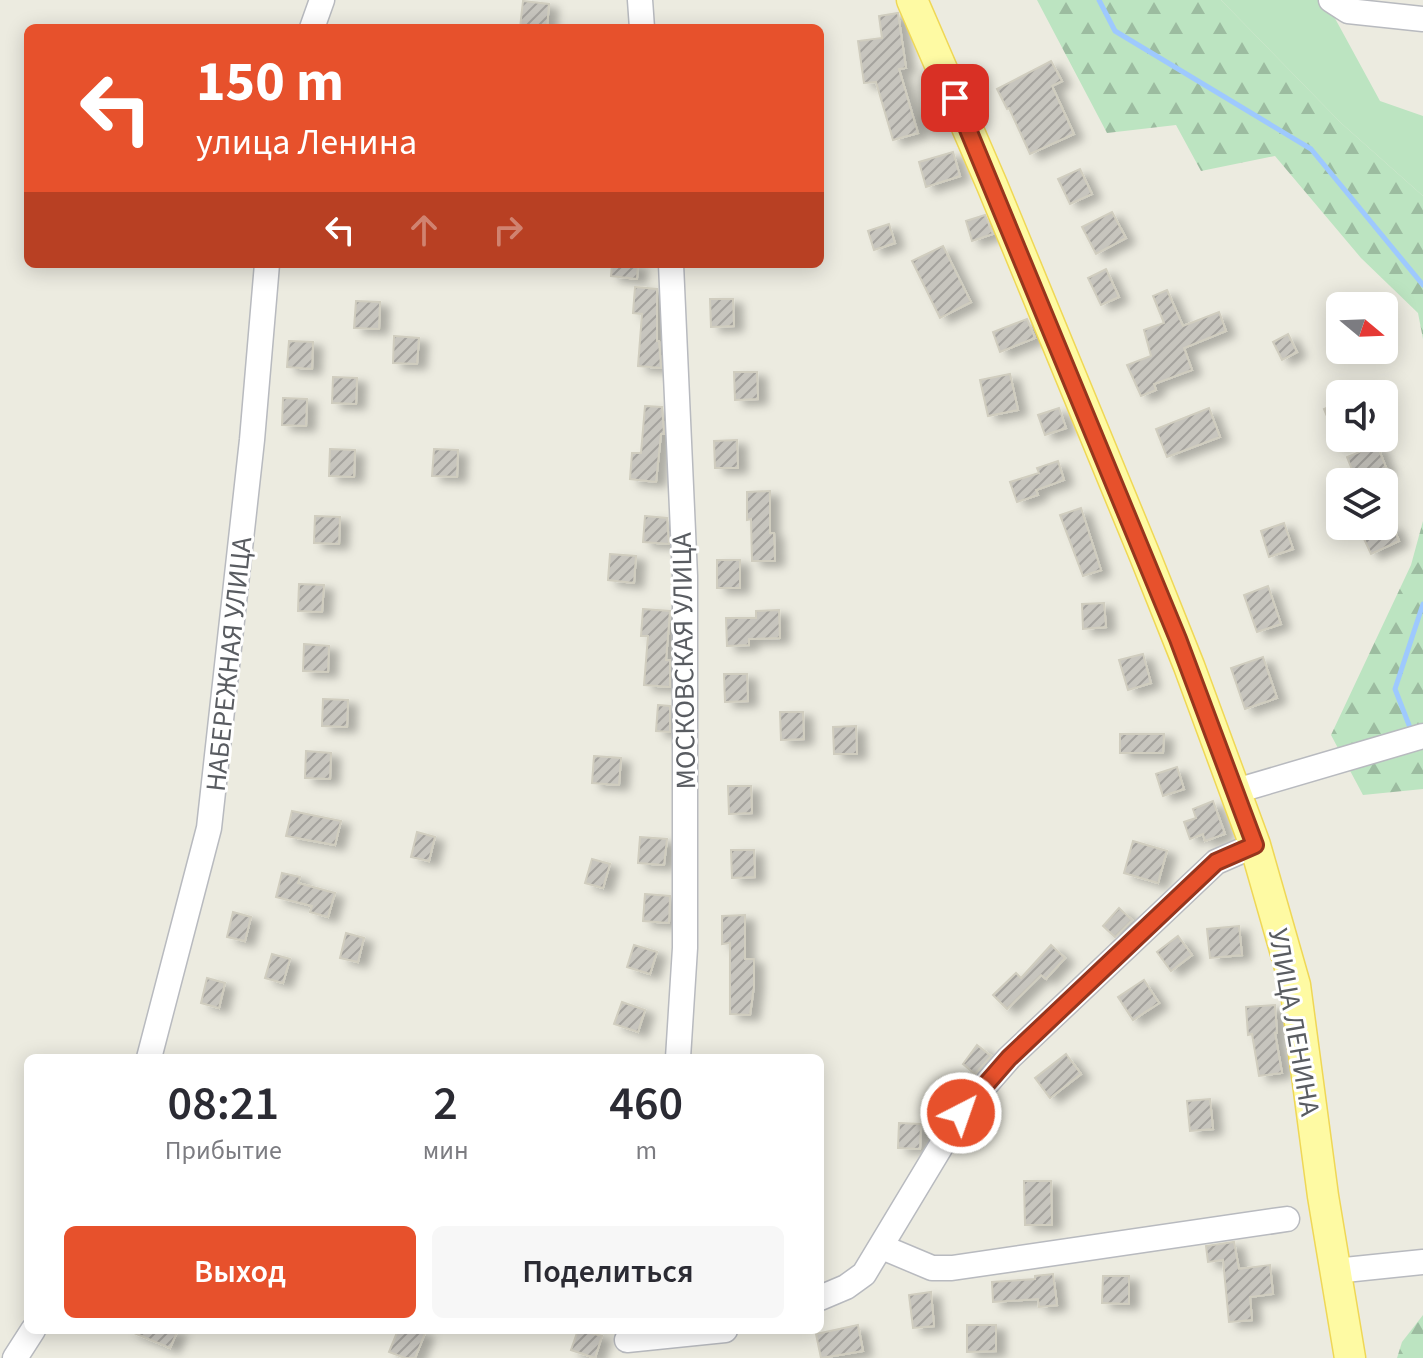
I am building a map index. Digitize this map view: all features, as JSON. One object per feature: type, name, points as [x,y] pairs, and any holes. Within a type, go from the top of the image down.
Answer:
[{"type":"main road","name":"УЛИЦА ЛЕНИНА","points":[[912,0],[1098,439],[1184,652],[1255,845],[1295,985],[1349,1351]]},
{"type":"street","points":[[313,24],[322,0]]},
{"type":"street","points":[[640,0],[642,24]]},
{"type":"street","points":[[1331,0],[1348,11],[1423,19]]},
{"type":"street","name":"НАБЕРЕЖНАЯ УЛИЦА","points":[[150,1054],[209,828],[240,562],[267,268]]},
{"type":"street","name":"МОСКОВСКАЯ УЛИЦА","points":[[671,268],[685,576],[685,948],[678,1054]]},
{"type":"street","points":[[1236,791],[1423,736]]},
{"type":"street","points":[[824,1296],[846,1287],[864,1274],[961,1113],[1009,1058],[1216,862],[1255,845]]},
{"type":"street","points":[[882,1247],[932,1268],[952,1268],[1287,1219]]},
{"type":"street","points":[[1335,1271],[1423,1262]]},
{"type":"street","points":[[15,1358],[30,1334]]},
{"type":"street","points":[[626,1343],[695,1334]]},
{"type":"green space","points":[[1037,0],[1221,0],[1341,123],[1423,196],[1423,339],[1418,313],[1361,258],[1275,156],[1201,171],[1176,125],[1107,133]]},
{"type":"green space","points":[[1221,0],[1325,0],[1380,101],[1423,116],[1423,196],[1341,123]]},
{"type":"green space","points":[[1423,521],[1423,789],[1363,795],[1331,735],[1411,565]]},
{"type":"green space","points":[[1423,1315],[1423,1358],[1397,1358],[1402,1342]]},
{"type":"building","points":[[523,1],[549,4],[547,24],[520,24]]},
{"type":"building","points":[[898,13],[906,68],[899,69],[918,133],[893,140],[876,82],[864,83],[858,41],[882,38],[879,16]]},
{"type":"building","points":[[1051,61],[1062,81],[1052,86],[1074,134],[1030,154],[997,89]]},
{"type":"building","points":[[953,152],[960,176],[926,187],[919,162]]},
{"type":"building","points":[[1080,169],[1092,194],[1070,204],[1058,179]]},
{"type":"building","points":[[1112,212],[1126,238],[1096,254],[1082,227]]},
{"type":"building","points":[[985,215],[993,234],[972,241],[966,221]]},
{"type":"building","points":[[889,224],[895,243],[874,250],[868,231]]},
{"type":"building","points":[[943,246],[971,302],[940,318],[912,261]]},
{"type":"building","points":[[612,268],[638,268],[637,279],[611,276]]},
{"type":"building","points":[[1106,269],[1119,297],[1101,305],[1088,278]]},
{"type":"building","points":[[635,287],[657,289],[657,341],[661,368],[638,366],[642,314],[633,313]]},
{"type":"building","points":[[1167,290],[1183,326],[1219,312],[1226,331],[1184,348],[1192,370],[1154,384],[1156,390],[1141,396],[1127,365],[1151,356],[1144,330],[1164,323],[1153,296]]},
{"type":"building","points":[[710,299],[733,299],[734,326],[711,327]]},
{"type":"building","points":[[356,301],[380,302],[379,329],[354,328]]},
{"type":"building","points":[[1027,319],[1035,338],[1000,352],[993,332]]},
{"type":"building","points":[[1288,334],[1297,352],[1282,360],[1273,342]]},
{"type":"building","points":[[394,336],[419,338],[417,364],[393,363]]},
{"type":"building","points":[[289,341],[313,342],[312,369],[287,367]]},
{"type":"building","points":[[734,372],[757,372],[758,399],[735,400]]},
{"type":"building","points":[[1010,374],[1018,410],[988,416],[980,380]]},
{"type":"building","points":[[333,377],[357,378],[356,404],[332,403]]},
{"type":"building","points":[[283,398],[307,399],[306,426],[282,425]]},
{"type":"building","points":[[645,406],[662,407],[664,434],[661,434],[656,482],[630,479],[632,453],[641,453]]},
{"type":"building","points":[[1059,408],[1066,428],[1045,435],[1038,415]]},
{"type":"building","points":[[1209,408],[1220,437],[1167,457],[1156,429]]},
{"type":"building","points":[[737,440],[738,468],[715,468],[714,441]]},
{"type":"building","points":[[330,449],[355,450],[354,477],[329,476]]},
{"type":"building","points":[[434,449],[458,450],[457,477],[432,476]]},
{"type":"building","points":[[1360,452],[1380,452],[1386,468],[1351,468],[1347,457]]},
{"type":"building","points":[[1058,461],[1064,480],[1036,490],[1038,495],[1017,502],[1010,482],[1039,473],[1037,468]]},
{"type":"building","points":[[770,491],[770,533],[774,533],[775,561],[752,561],[747,492]]},
{"type":"building","points":[[1081,508],[1101,570],[1083,576],[1060,515]]},
{"type":"building","points":[[315,516],[340,517],[339,544],[314,543]]},
{"type":"building","points":[[645,516],[667,518],[669,544],[643,542]]},
{"type":"building","points":[[1284,523],[1293,549],[1269,557],[1261,531]]},
{"type":"building","points":[[1398,538],[1399,541],[1371,554],[1364,540]]},
{"type":"building","points":[[610,554],[636,556],[634,583],[608,580]]},
{"type":"building","points":[[717,560],[740,560],[740,588],[717,588]]},
{"type":"building","points":[[299,584],[324,585],[322,612],[298,611]]},
{"type":"building","points":[[1268,586],[1281,624],[1257,632],[1244,595]]},
{"type":"building","points":[[1104,603],[1106,627],[1083,629],[1082,604]]},
{"type":"building","points":[[643,609],[670,611],[666,660],[670,660],[670,687],[644,685],[648,636],[641,636]]},
{"type":"building","points":[[779,610],[780,638],[749,639],[749,645],[727,646],[726,618],[756,618],[756,611]]},
{"type":"building","points":[[304,644],[329,646],[328,672],[303,671]]},
{"type":"building","points":[[1143,654],[1151,683],[1128,690],[1119,660]]},
{"type":"building","points":[[1263,657],[1277,698],[1245,709],[1231,668]]},
{"type":"building","points":[[724,674],[747,674],[748,701],[725,702]]},
{"type":"building","points":[[323,699],[348,700],[347,727],[322,726]]},
{"type":"building","points":[[658,705],[670,706],[670,732],[656,731]]},
{"type":"building","points":[[780,712],[803,712],[804,739],[781,740]]},
{"type":"building","points":[[856,726],[857,754],[834,754],[833,727]]},
{"type":"building","points":[[1120,734],[1164,734],[1163,753],[1120,753]]},
{"type":"building","points":[[306,751],[331,753],[330,779],[305,778]]},
{"type":"building","points":[[594,756],[621,758],[619,785],[592,783]]},
{"type":"building","points":[[1177,767],[1184,789],[1163,796],[1156,774]]},
{"type":"building","points":[[728,786],[751,786],[752,813],[729,814]]},
{"type":"building","points":[[1213,801],[1225,834],[1205,841],[1203,834],[1190,839],[1184,822],[1196,818],[1193,809]]},
{"type":"building","points":[[292,811],[341,821],[335,845],[286,836]]},
{"type":"building","points":[[417,832],[435,837],[429,861],[411,857]]},
{"type":"building","points":[[640,837],[667,839],[664,865],[638,863]]},
{"type":"building","points":[[1133,841],[1167,851],[1158,883],[1124,873]]},
{"type":"building","points":[[731,850],[754,850],[755,877],[732,878]]},
{"type":"building","points":[[592,859],[610,864],[603,888],[585,883]]},
{"type":"building","points":[[282,873],[300,877],[298,883],[335,893],[328,917],[310,912],[312,906],[276,897]]},
{"type":"building","points":[[645,894],[670,896],[669,923],[643,921]]},
{"type":"building","points":[[1119,908],[1132,920],[1115,937],[1103,926]]},
{"type":"building","points":[[233,912],[251,917],[245,941],[227,937]]},
{"type":"building","points":[[745,915],[745,959],[754,959],[750,1015],[730,1014],[730,943],[722,944],[722,916]]},
{"type":"building","points":[[1239,926],[1242,955],[1210,958],[1207,929]]},
{"type":"building","points":[[346,933],[364,938],[358,962],[340,958]]},
{"type":"building","points":[[1178,936],[1192,955],[1171,971],[1157,952]]},
{"type":"building","points":[[634,945],[657,952],[650,974],[627,967]]},
{"type":"building","points":[[1051,945],[1065,958],[1046,979],[1041,975],[1007,1009],[993,995],[1016,973],[1021,978]]},
{"type":"building","points":[[272,954],[290,959],[283,983],[265,978]]},
{"type":"building","points":[[207,978],[225,983],[219,1008],[201,1003]]},
{"type":"building","points":[[1144,980],[1159,1003],[1133,1020],[1118,997]]},
{"type":"building","points":[[622,1002],[645,1010],[638,1032],[614,1024]]},
{"type":"building","points":[[1275,1005],[1275,1033],[1282,1073],[1259,1076],[1252,1034],[1248,1035],[1246,1007]]},
{"type":"building","points":[[977,1045],[991,1056],[975,1074],[963,1064]]},
{"type":"building","points":[[1066,1054],[1081,1074],[1050,1098],[1035,1078]]},
{"type":"building","points":[[1210,1099],[1213,1129],[1190,1131],[1187,1101]]},
{"type":"building","points":[[899,1123],[921,1124],[920,1149],[898,1148]]},
{"type":"building","points":[[1024,1181],[1051,1181],[1052,1225],[1025,1225]]},
{"type":"building","points":[[1234,1242],[1239,1269],[1270,1265],[1273,1294],[1250,1297],[1252,1320],[1229,1322],[1223,1260],[1208,1262],[1206,1246]]},
{"type":"building","points":[[1053,1274],[1057,1305],[1039,1307],[1038,1299],[993,1302],[992,1282],[1035,1279],[1035,1276]]},
{"type":"building","points":[[1103,1276],[1129,1276],[1129,1304],[1102,1303]]},
{"type":"building","points":[[931,1292],[934,1326],[913,1328],[909,1295]]},
{"type":"building","points":[[858,1325],[863,1351],[821,1358],[816,1334]]},
{"type":"building","points":[[967,1325],[996,1325],[996,1351],[967,1352]]},
{"type":"building","points":[[137,1334],[176,1334],[170,1348]]},
{"type":"building","points":[[396,1334],[425,1334],[415,1358],[389,1352]]},
{"type":"building","points":[[577,1334],[602,1336],[595,1358],[571,1350]]},
{"type":"waterway","points":[[1099,0],[1115,31],[1311,149],[1423,285]]},
{"type":"waterway","points":[[1409,725],[1395,689],[1423,604]]},
{"type":"route","points":[[955,98],[1178,639],[1255,845],[1216,862],[1009,1058],[961,1113]]}]
